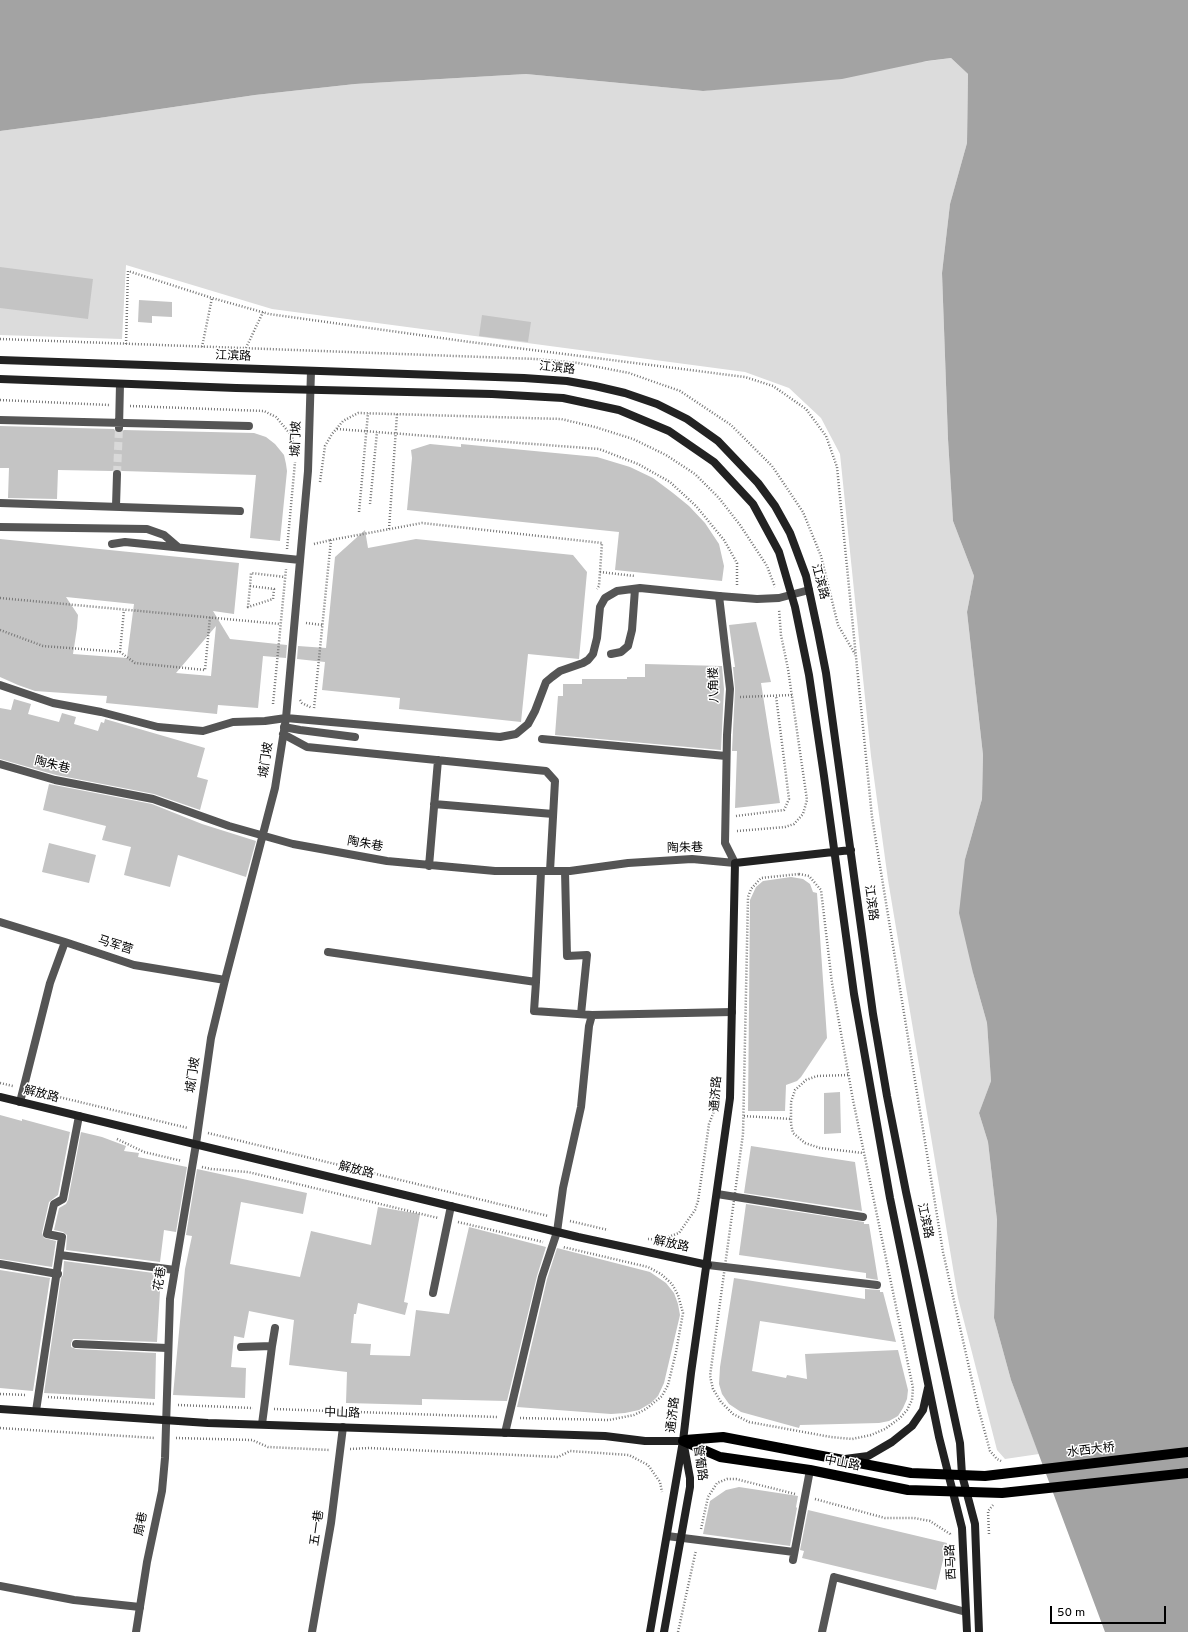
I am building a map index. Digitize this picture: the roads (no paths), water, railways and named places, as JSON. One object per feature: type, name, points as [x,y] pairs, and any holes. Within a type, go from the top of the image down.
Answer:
[{"type":"main road","name":"江滨路","points":[[0,360],[524,378],[567,381],[625,393],[657,404],[687,419],[718,440],[758,482],[775,506],[790,533],[806,576],[809,590],[826,673],[873,1014],[887,1096],[960,1443],[962,1475],[966,1492]]},
{"type":"main road","points":[[0,379],[311,390],[492,394],[563,398],[619,410],[669,431],[714,462],[753,504],[779,552],[791,594],[809,675],[858,1018],[890,1198],[928,1386],[953,1492]]},
{"type":"main road","points":[[735,863],[851,850]]},
{"type":"main road","name":"通济路","points":[[683,1441],[691,1373],[708,1265],[730,1098],[735,863]]},
{"type":"main road","name":"解放路","points":[[0,1097],[557,1232],[708,1265]]},
{"type":"main road","points":[[839,1460],[868,1456],[892,1442],[912,1426],[923,1410],[928,1386]]},
{"type":"main road","name":"中山路","points":[[0,1409],[166,1420],[605,1436],[645,1441],[683,1441],[723,1437],[911,1473],[984,1476],[998,1475]]},
{"type":"main road","name":"中山路","points":[[683,1441],[720,1456],[810,1470],[908,1490],[966,1492],[998,1498],[1188,1473]]},
{"type":"main road","name":"管葡路","points":[[650,1632],[683,1441]]},
{"type":"main road","name":"管葡路","points":[[664,1632],[690,1488],[690,1478],[683,1441]]},
{"type":"main road","name":"水西大桥","points":[[998,1475],[1188,1452]]},
{"type":"main road","name":"西马路","points":[[953,1492],[962,1528],[967,1632]]},
{"type":"main road","name":"西马路","points":[[966,1492],[976,1524],[979,1632]]},
{"type":"street","name":"城门坡","points":[[196,1144],[212,1038],[225,980],[275,788],[286,718],[308,471],[311,371]]},
{"type":"street","points":[[119,426],[120,384]]},
{"type":"street","points":[[0,420],[119,426],[249,426]]},
{"type":"street","points":[[116,506],[117,474]]},
{"type":"street","points":[[0,503],[240,511]]},
{"type":"street","points":[[0,527],[147,530],[164,535],[178,547]]},
{"type":"street","points":[[112,544],[125,542],[300,560]]},
{"type":"street","points":[[611,654],[621,652],[628,646],[632,630],[634,588]]},
{"type":"street","points":[[0,685],[53,703],[101,712],[158,727],[203,731],[233,722],[265,721],[286,718],[500,737],[516,734],[528,724],[533,717],[546,682],[560,671],[588,660],[593,654],[597,638],[600,606],[605,598],[618,591],[640,588],[757,599],[779,598],[809,590]]},
{"type":"street","name":"八角楼","points":[[719,596],[730,689],[726,756],[725,843],[735,863]]},
{"type":"street","points":[[284,731],[300,730],[355,737]]},
{"type":"street","points":[[284,731],[307,747],[546,771],[555,782],[534,1011],[581,1014],[732,1012]]},
{"type":"street","points":[[542,739],[726,756]]},
{"type":"street","points":[[429,866],[438,760]]},
{"type":"street","name":"陶朱巷","points":[[0,764],[55,780],[153,799],[229,826],[263,835],[307,846],[387,861],[494,871],[565,872],[628,863],[692,859],[735,863]]},
{"type":"street","points":[[434,804],[553,814]]},
{"type":"street","points":[[565,872],[567,956],[587,955],[581,1014]]},
{"type":"street","name":"马军营","points":[[0,922],[134,965],[225,980]]},
{"type":"street","points":[[20,1102],[50,983],[65,942]]},
{"type":"street","points":[[328,952],[536,982]]},
{"type":"street","points":[[506,1433],[542,1277],[557,1232],[563,1188],[581,1107],[589,1026],[592,1014]]},
{"type":"street","points":[[36,1411],[58,1274],[62,1237],[48,1234],[54,1204],[64,1199],[79,1116]]},
{"type":"street","name":"花巷","points":[[166,1420],[170,1299],[196,1144]]},
{"type":"street","points":[[717,1194],[863,1217]]},
{"type":"street","points":[[433,1293],[451,1206]]},
{"type":"street","points":[[60,1255],[174,1270]]},
{"type":"street","points":[[0,1264],[58,1274]]},
{"type":"street","points":[[708,1265],[878,1284]]},
{"type":"street","points":[[262,1424],[275,1328]]},
{"type":"street","points":[[76,1344],[168,1348]]},
{"type":"street","points":[[241,1347],[272,1346]]},
{"type":"street","name":"扇巷","points":[[136,1632],[154,1524],[162,1491],[166,1420]]},
{"type":"street","name":"五一巷","points":[[312,1632],[324,1572],[342,1450],[343,1427]]},
{"type":"street","points":[[667,1536],[794,1556],[810,1470]]},
{"type":"street","points":[[822,1632],[834,1577],[966,1612]]},
{"type":"street","points":[[0,1586],[74,1600],[140,1607]]},
{"type":"tunnel","points":[[117,474],[119,428]]}]
